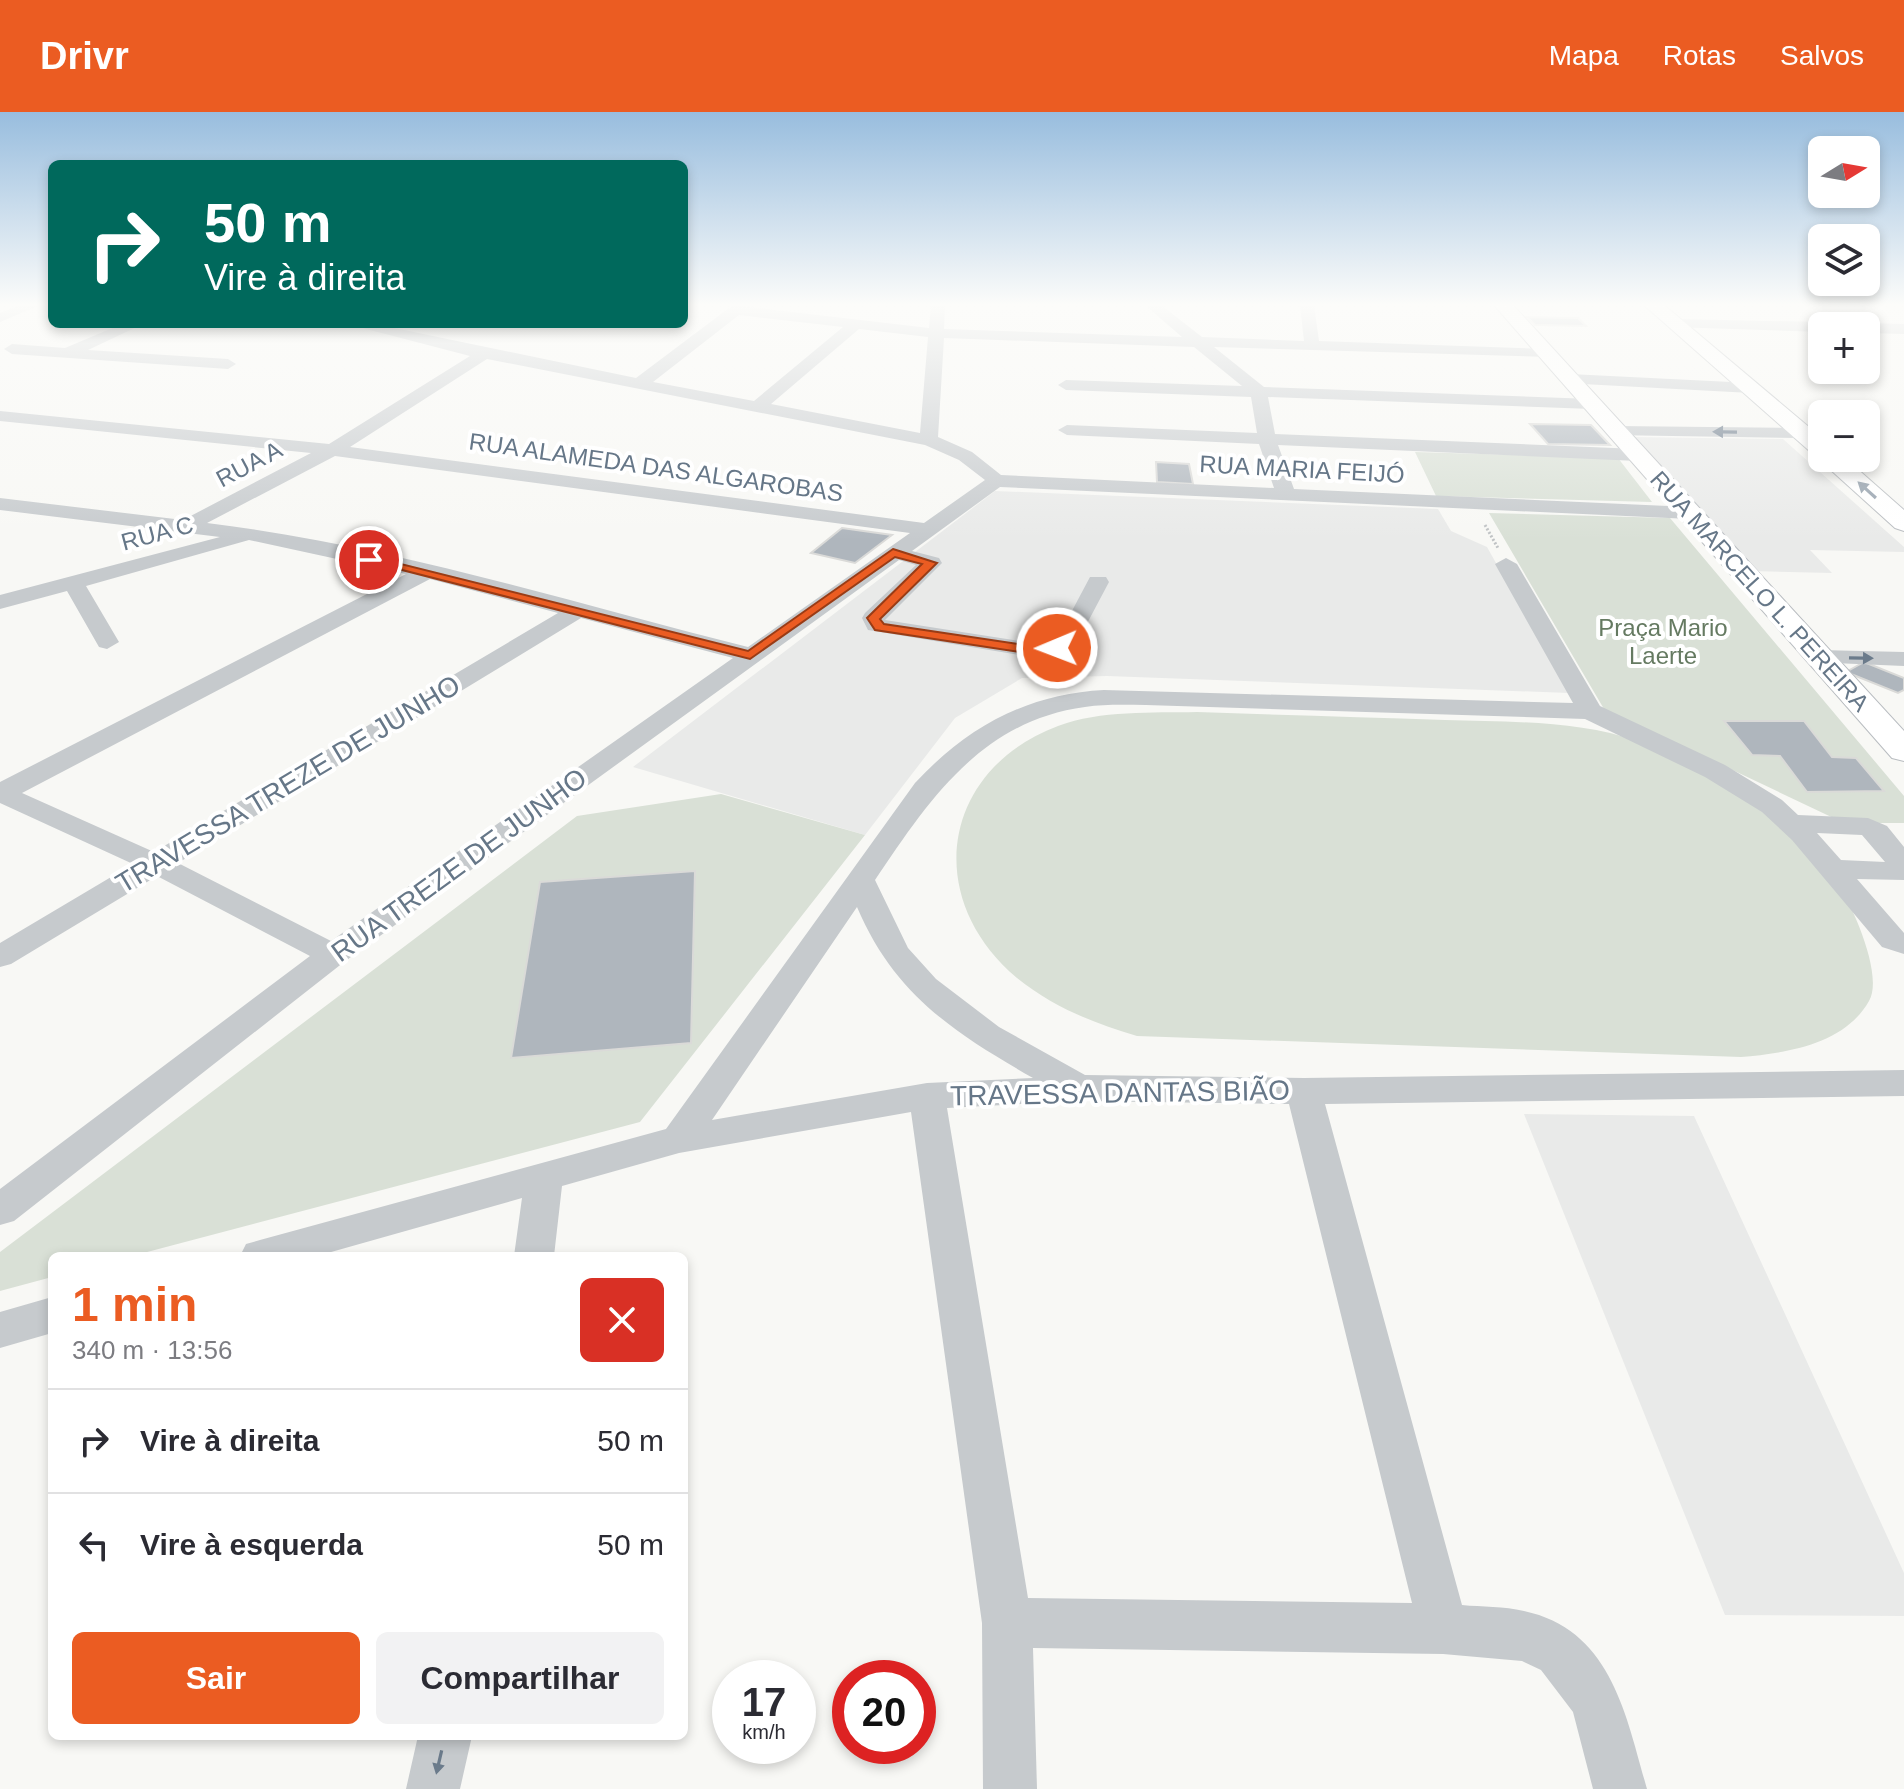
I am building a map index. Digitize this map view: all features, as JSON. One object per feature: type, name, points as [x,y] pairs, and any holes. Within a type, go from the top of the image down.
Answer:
[{"type":"main road","name":"RUA MARCELO L. PEREIRA","points":[[1574,383],[1904,751]]},
{"type":"main road","points":[[1745,383],[1808,438]]},
{"type":"main road","points":[[1847,472],[1904,522]]},
{"type":"street","name":"RUA A","points":[[190,524],[332,450],[438,383]]},
{"type":"street","points":[[642,383],[929,440],[968,457],[996,481],[925,529]]},
{"type":"street","points":[[758,406],[785,383]]},
{"type":"street","points":[[929,440],[932,383]]},
{"type":"street","points":[[1249,383],[1258,391],[1267,440],[1286,494]]},
{"type":"street","points":[[1656,383],[1751,388]]},
{"type":"street","points":[[1066,385],[1592,404]]},
{"type":"street","name":"RUA ALAMEDA DAS ALGAROBAS","points":[[0,416],[332,450],[925,529]]},
{"type":"street","name":"RUA MARIA FEIJÓ","points":[[1067,430],[1638,455]]},
{"type":"street","points":[[1616,431],[1802,433]]},
{"type":"street","name":"RUA MARIA FEIJÓ","points":[[996,481],[1690,513]]},
{"type":"street","points":[[0,504],[190,524],[255,535],[427,572],[750,655]]},
{"type":"street","points":[[0,529],[38,508]]},
{"type":"street","name":"RUA TREZE DE JUNHO","points":[[0,1210],[333,955],[925,529]]},
{"type":"street","name":"RUA C","points":[[0,602],[255,535]]},
{"type":"street","points":[[893,552],[931,563],[873,618],[876,625],[1032,650],[1057,648],[1066,643],[1098,582]]},
{"type":"street","points":[[1506,564],[1590,711]]},
{"type":"street","points":[[333,955],[156,864],[0,793],[427,572]]},
{"type":"street","points":[[73,583],[107,642]]},
{"type":"street","name":"TRAVESSA TREZE DE JUNHO","points":[[0,957],[577,611]]},
{"type":"street","points":[[1819,657],[1904,659]]},
{"type":"street","points":[[679,1139],[933,775],[973,738],[1019,716],[1079,699],[1146,697],[1590,711],[1743,786],[1791,823],[1893,940],[1904,944]]},
{"type":"street","points":[[1791,823],[1868,827],[1877,832],[1904,869]]},
{"type":"street","points":[[1833,869],[1904,869]]},
{"type":"street","points":[[860,880],[905,966],[929,990],[971,1026],[1079,1088]]},
{"type":"street","name":"TRAVESSA DANTAS BIÃO","points":[[274,1252],[679,1139],[927,1096],[1079,1088],[1304,1091],[1904,1083]]},
{"type":"street","points":[[1304,1091],[1443,1629]]},
{"type":"street","points":[[927,1096],[1007,1623],[1010,1789]]},
{"type":"street","points":[[534,1252],[544,1176]]},
{"type":"street","points":[[0,1330],[48,1316]]},
{"type":"street","points":[[1007,1623],[1443,1629],[1525,1636],[1559,1652],[1578,1673],[1596,1702],[1620,1789]]},
{"type":"street","points":[[433,1789],[444,1740]]},
{"type":"path","points":[[1473,503],[1506,564]]},
{"type":"shaded area","points":[[1629,437],[1783,439],[1808,461],[1808,472],[1820,472],[1904,547],[1904,552],[1810,550],[1832,573],[1751,571]]},
{"type":"shaded area","points":[[995,491],[1438,509],[1451,531],[1487,547],[1569,693],[1107,676],[1022,678],[955,718],[865,835],[633,767]]},
{"type":"shaded area","points":[[1524,1114],[1694,1116],[1904,1573],[1904,1616],[1725,1615]]},
{"type":"green space","points":[[1415,452],[1618,458],[1652,502],[1436,496]]},
{"type":"green space","name":"Praça Mario Laerte","points":[[1489,513],[1670,518],[1904,796],[1904,823],[1844,823],[1604,709]]},
{"type":"green space","points":[[1197,712],[1542,723],[1591,729],[1649,746],[1750,797],[1831,874],[1864,940],[1872,975],[1873,989],[1869,1001],[1845,1028],[1829,1037],[1795,1049],[1741,1057],[1137,1036],[1089,1020],[1059,1006],[1017,978],[987,946],[967,911],[957,875],[958,838],[969,804],[989,773],[1019,746],[1058,726],[1109,715]]},
{"type":"green space","points":[[721,794],[865,835],[640,1122],[147,1252],[48,1252],[48,1278],[0,1291],[0,1252],[577,816]]},
{"type":"building","points":[[1530,424],[1591,425],[1610,445],[1548,444]]},
{"type":"building","points":[[1156,462],[1189,464],[1193,484],[1157,482]]},
{"type":"building","points":[[842,528],[892,535],[855,563],[811,553]]},
{"type":"building","points":[[1864,662],[1904,678],[1904,690],[1898,693],[1846,672]]},
{"type":"building","points":[[1724,721],[1804,721],[1832,757],[1856,758],[1884,791],[1807,792],[1780,756],[1752,755]]},
{"type":"building","points":[[695,871],[691,1043],[511,1058],[540,882]]},
{"type":"route","points":[[369,560],[750,655],[893,552],[928,559],[931,563],[873,618],[876,625],[888,630],[1032,650],[1057,648]]}]
